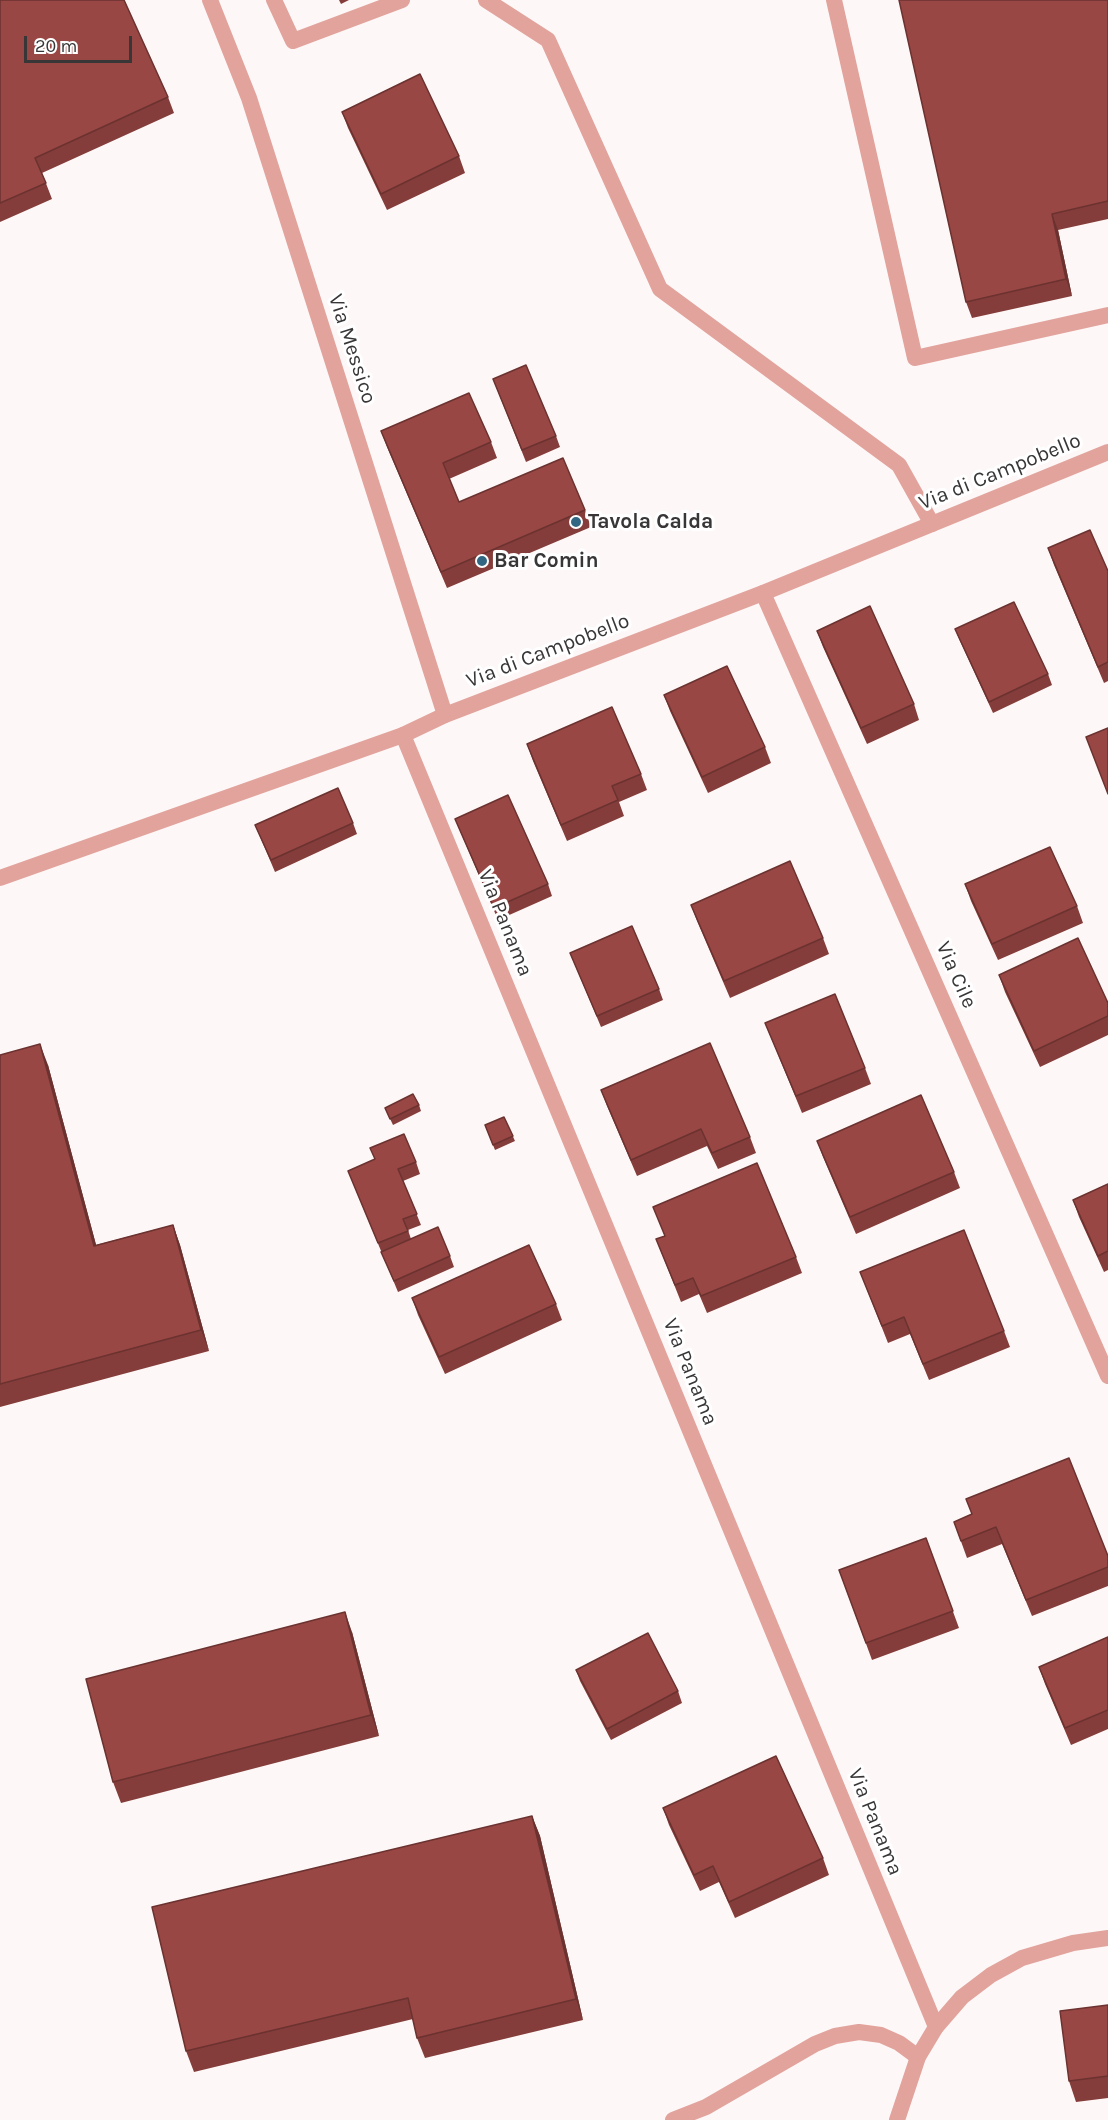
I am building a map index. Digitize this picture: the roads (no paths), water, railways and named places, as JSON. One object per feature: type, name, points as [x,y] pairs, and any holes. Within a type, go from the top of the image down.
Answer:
[{"type":"street","name":"Via Messico","points":[[210,0],[249,98],[445,715]]},
{"type":"street","points":[[274,0],[293,41],[402,0]]},
{"type":"street","points":[[486,0],[548,40],[660,289],[899,465],[932,524]]},
{"type":"street","points":[[834,0],[915,358],[1108,315]]},
{"type":"street","name":"Via di Campobello","points":[[0,878],[403,735],[445,715],[763,593],[1108,452]]},
{"type":"street","name":"Via Cile","points":[[763,593],[1108,1376]]},
{"type":"street","name":"Via Panama","points":[[403,735],[936,2027]]},
{"type":"street","points":[[897,2120],[918,2057],[936,2027],[962,1997],[991,1975],[1022,1958],[1073,1943],[1108,1938]]},
{"type":"street","points":[[673,2120],[706,2107],[815,2044],[835,2037],[859,2032],[881,2035],[899,2043],[918,2057]]},
{"type":"place","name":"Tavola Calda","points":[[576,522]]},
{"type":"place","name":"Bar Comin","points":[[482,561]]}]
